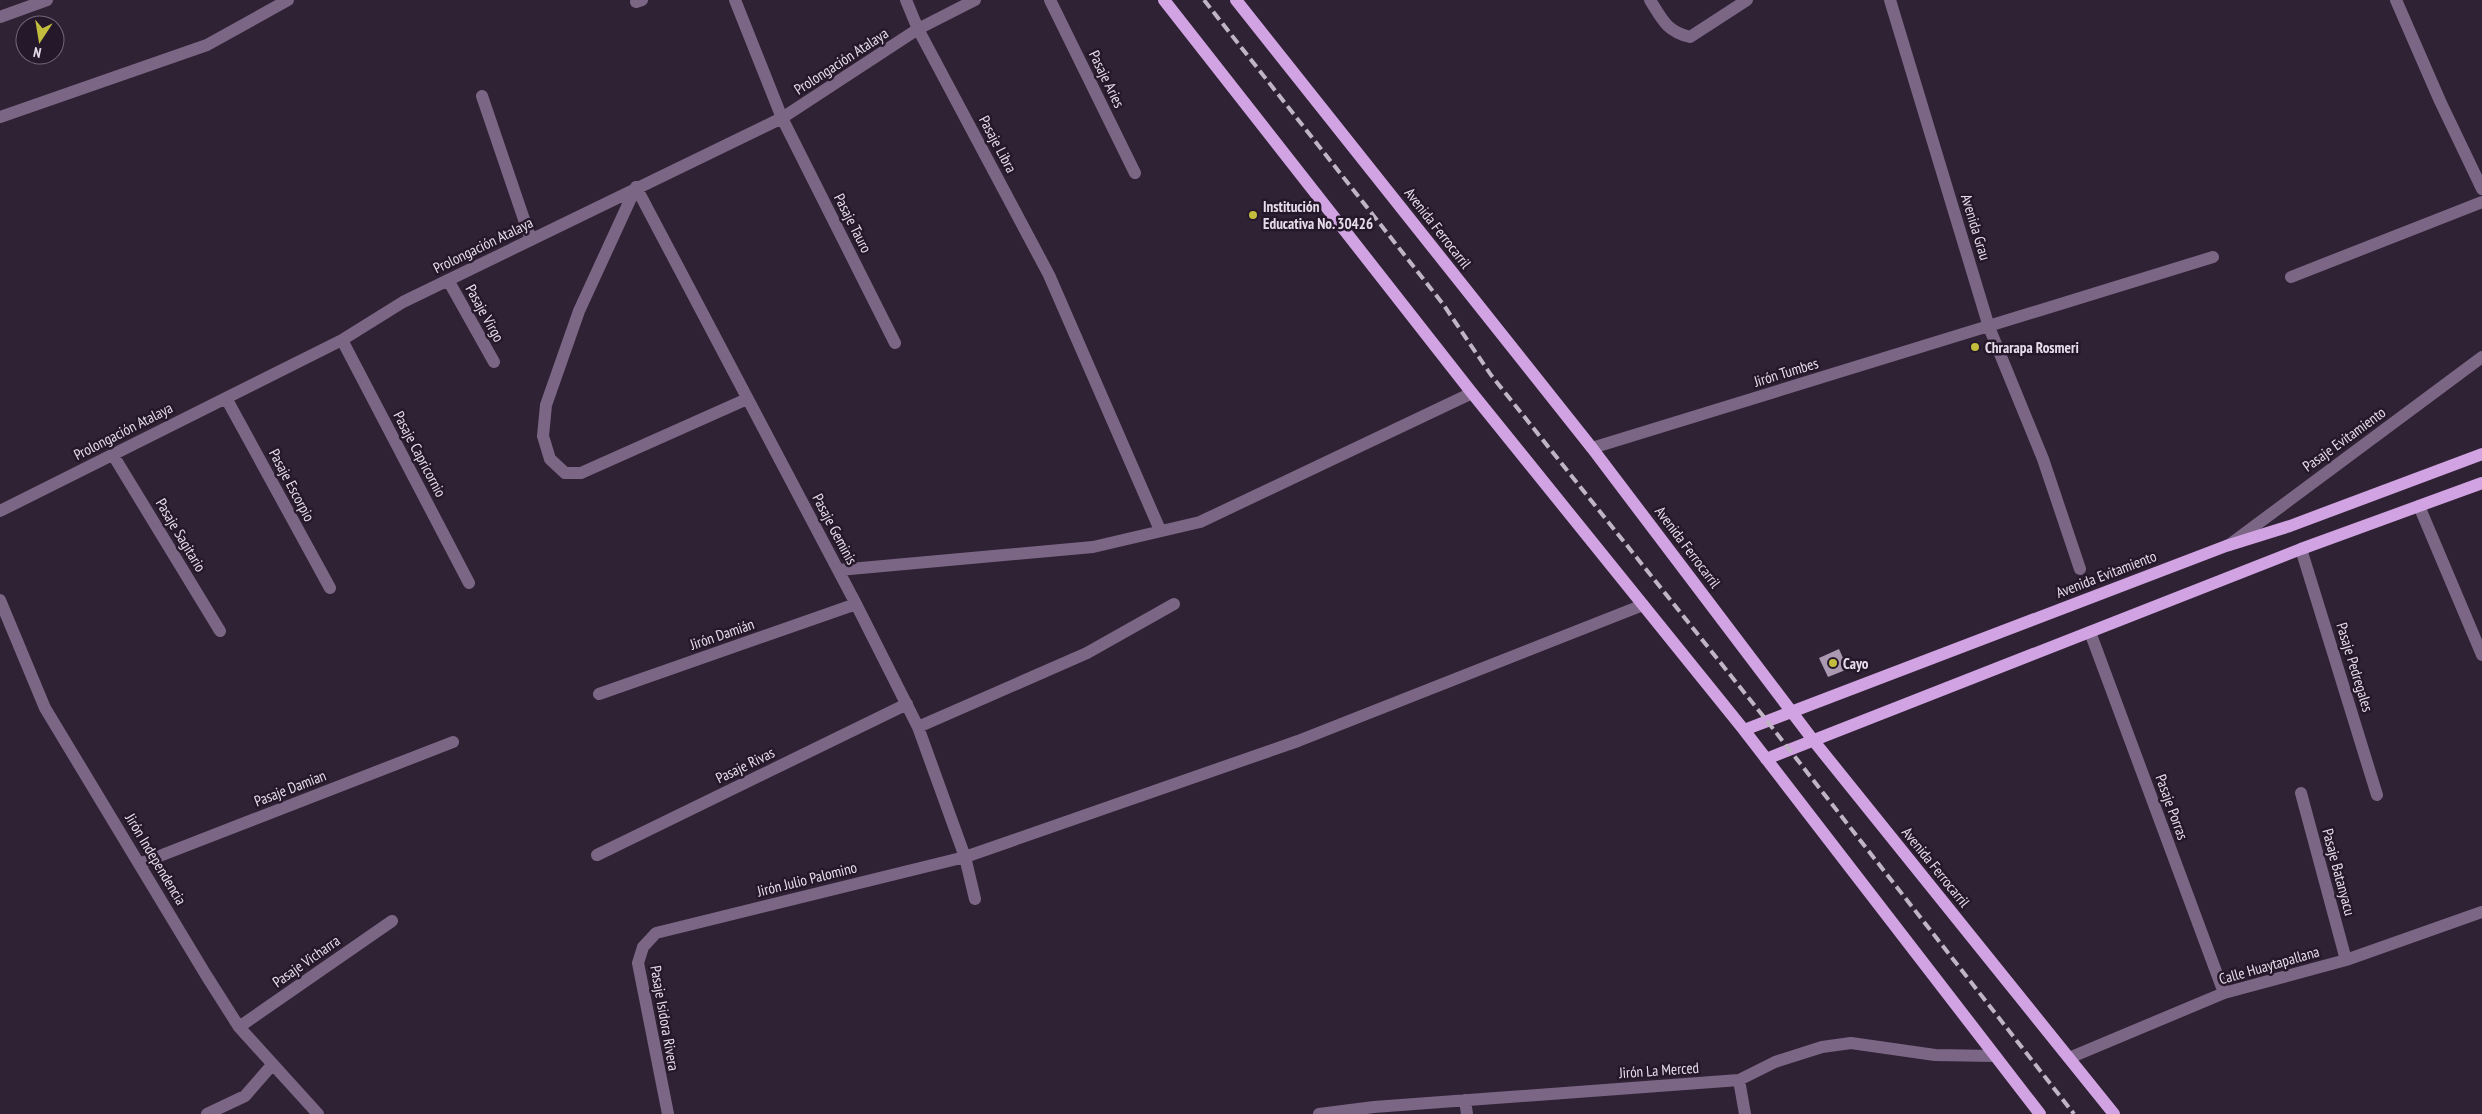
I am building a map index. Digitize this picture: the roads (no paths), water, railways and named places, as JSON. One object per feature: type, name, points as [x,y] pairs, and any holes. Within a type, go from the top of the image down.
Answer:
[{"type":"main road","points":[[1164,0],[1472,393],[1744,730],[2040,1114]]},
{"type":"main road","name":"Avenida Ferrocarril","points":[[1236,0],[1592,448],[1793,711],[1813,740],[2114,1114]]},
{"type":"main road","name":"Avenida Evitamiento","points":[[1744,730],[2226,546],[2290,526],[2482,454]]},
{"type":"main road","points":[[1766,759],[2301,549],[2482,483]]},
{"type":"street","points":[[0,17],[46,0]]},
{"type":"street","points":[[0,117],[206,45],[288,0]]},
{"type":"street","name":"Pasaje Tauro","points":[[735,0],[782,118],[895,343]]},
{"type":"street","name":"Pasaje Libra","points":[[906,0],[918,29],[1049,274],[1160,530]]},
{"type":"street","name":"Prolongación Atalaya","points":[[0,511],[342,340],[403,302],[636,187],[782,118],[918,29],[975,0]]},
{"type":"street","name":"Pasaje Aries","points":[[1050,0],[1135,173]]},
{"type":"street","points":[[1650,0],[1668,27],[1675,33],[1690,38],[1747,0]]},
{"type":"street","name":"Avenida Grau","points":[[1890,0],[1989,327],[2043,459],[2080,569]]},
{"type":"street","points":[[2396,0],[2440,101],[2482,189]]},
{"type":"street","points":[[482,96],[532,240]]},
{"type":"street","points":[[636,187],[579,311],[546,405],[543,436],[550,459],[565,473],[581,473],[747,399]]},
{"type":"street","name":"Pasaje Geminis","points":[[636,187],[839,570],[918,727],[965,857],[975,898]]},
{"type":"street","points":[[2291,277],[2482,202]]},
{"type":"street","name":"Jirón Tumbes","points":[[1592,448],[2213,257]]},
{"type":"street","name":"Pasaje Virgo","points":[[448,280],[494,362]]},
{"type":"street","name":"Pasaje Capricornio","points":[[342,340],[469,583]]},
{"type":"street","name":"Pasaje Evitamiento","points":[[2226,546],[2482,358]]},
{"type":"street","points":[[839,570],[1093,547],[1200,522],[1472,393]]},
{"type":"street","name":"Pasaje Escorpio","points":[[226,398],[330,588]]},
{"type":"street","name":"Pasaje Sagitario","points":[[113,455],[220,632]]},
{"type":"street","points":[[2419,506],[2482,655]]},
{"type":"street","name":"Pasaje Pedregales","points":[[2301,549],[2377,795]]},
{"type":"street","name":"Jirón Independencia","points":[[0,600],[45,708],[239,1027],[318,1114]]},
{"type":"street","name":"Jirón Damián","points":[[599,694],[856,604]]},
{"type":"street","points":[[918,727],[1087,653],[1174,604]]},
{"type":"street","name":"Jirón Julio Palomino","points":[[656,933],[965,857],[1298,741],[1643,606]]},
{"type":"street","name":"Pasaje Porras","points":[[2090,632],[2224,993]]},
{"type":"street","name":"Pasaje Rivas","points":[[597,855],[906,704]]},
{"type":"street","name":"Pasaje Damian","points":[[139,864],[453,742]]},
{"type":"street","name":"Pasaje Batanyacu","points":[[2301,793],[2346,960]]},
{"type":"street","name":"Calle Huaytapallana","points":[[2069,1058],[2224,993],[2346,960],[2482,912]]},
{"type":"street","name":"Pasaje Vicharra","points":[[239,1027],[392,921]]},
{"type":"street","name":"Pasaje Isidora Rivera","points":[[656,933],[643,947],[638,963],[668,1114]]},
{"type":"street","name":"Jirón La Merced","points":[[1319,1114],[1465,1100],[1739,1080],[1775,1062],[1822,1047],[1851,1043],[1934,1055],[1995,1056]]},
{"type":"street","points":[[207,1114],[245,1096],[272,1065]]},
{"type":"street","points":[[1739,1080],[1745,1114]]},
{"type":"street","points":[[1465,1100],[1467,1114]]},
{"type":"railway","points":[[1204,0],[1443,304],[1491,375],[1767,721],[2074,1114]]},
{"type":"place","name":"Institución Educativa No. 30426","points":[[1253,215]]},
{"type":"place","name":"Chrarapa Rosmeri","points":[[1975,347]]},
{"type":"place","name":"Cayo","points":[[1833,663]]}]
